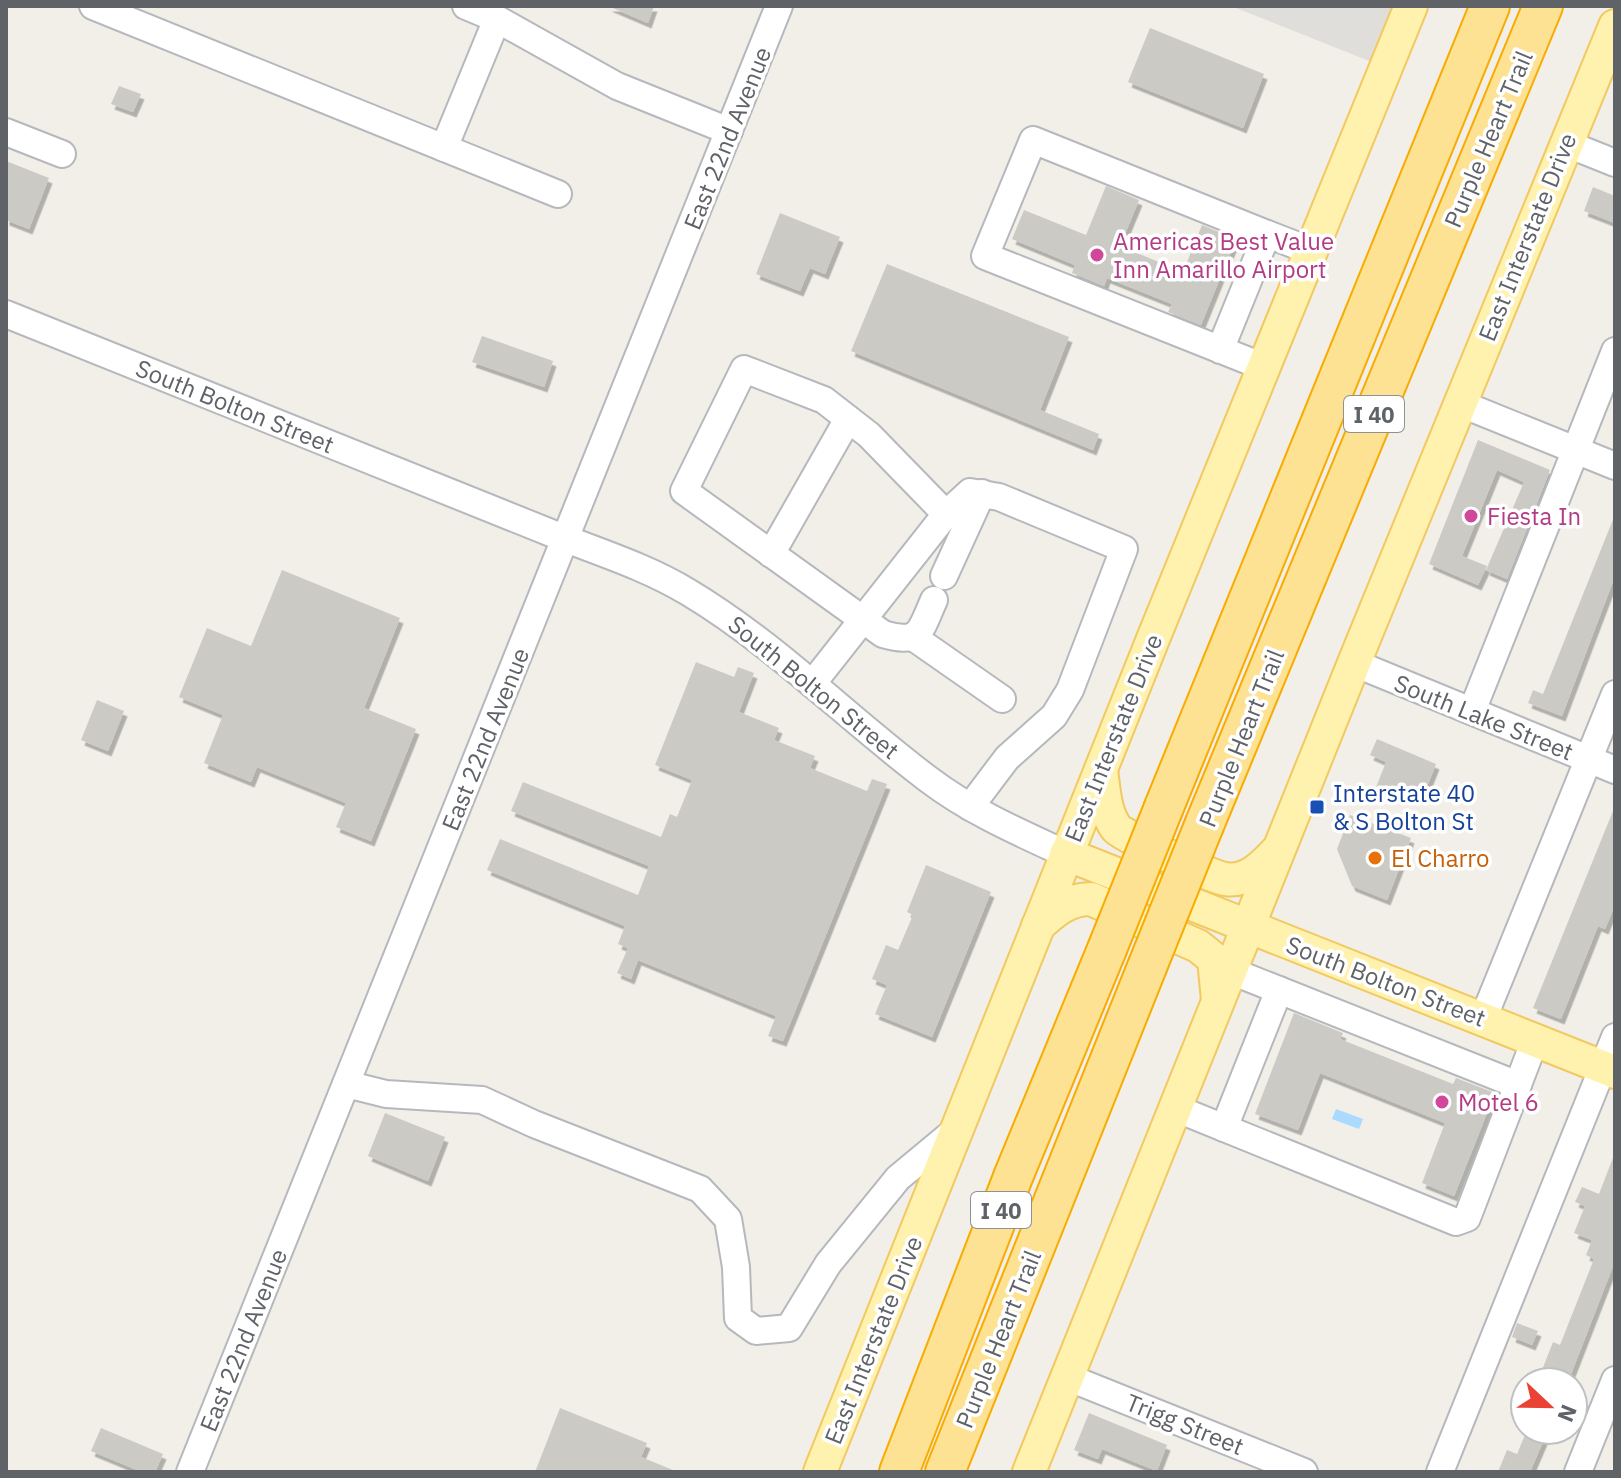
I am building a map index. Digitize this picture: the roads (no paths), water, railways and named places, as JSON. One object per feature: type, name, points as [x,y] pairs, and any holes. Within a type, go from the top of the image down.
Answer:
[{"type":"highway","name":"Purple Heart Trail","points":[[899,1472],[1013,1177],[1490,6]]},
{"type":"highway","name":"Purple Heart Trail","points":[[945,1472],[1205,823],[1543,6]]},
{"type":"highway","points":[[1479,159],[1562,6]]},
{"type":"main road","name":"East Interstate Drive","points":[[820,1472],[1066,854],[1411,6]]},
{"type":"main road","name":"East Interstate Drive","points":[[1029,1472],[1459,403],[1615,26]]},
{"type":"main road","points":[[1101,770],[1107,811],[1119,833],[1225,880],[1246,877],[1264,865],[1280,848]]},
{"type":"main road","name":"South Bolton Street","points":[[1066,854],[1609,1070]]},
{"type":"main road","points":[[1038,927],[1057,909],[1077,899],[1091,899],[1198,946],[1214,959],[1218,1000]]},
{"type":"street","points":[[93,6],[558,194]]},
{"type":"street","points":[[466,6],[497,19],[617,86],[729,131]]},
{"type":"street","name":"East 22nd Avenue","points":[[190,1472],[779,6]]},
{"type":"street","points":[[444,148],[497,19]]},
{"type":"street","points":[[6,132],[62,154]]},
{"type":"street","points":[[1264,367],[985,256],[1033,140],[1311,251]]},
{"type":"street","points":[[1565,143],[1615,163]]},
{"type":"street","points":[[1220,350],[1267,234]]},
{"type":"street","name":"South Bolton Street","points":[[6,314],[635,565],[687,590],[734,621],[930,780],[970,807],[1066,854]]},
{"type":"street","points":[[1472,711],[1615,351]]},
{"type":"street","points":[[946,514],[869,435],[824,400],[744,369],[684,491],[883,634],[902,639],[913,637],[922,626],[982,493]]},
{"type":"street","points":[[1459,403],[1615,466]]},
{"type":"street","points":[[771,554],[848,419]]},
{"type":"street","points":[[812,684],[946,514],[970,492],[999,497],[1124,549],[1070,690],[1054,716],[1007,758],[970,807]]},
{"type":"street","points":[[913,637],[1002,699]]},
{"type":"street","name":"South Lake Street","points":[[1354,663],[1615,770]]},
{"type":"street","points":[[1483,1019],[1615,694]]},
{"type":"street","points":[[1231,971],[1518,1085]]},
{"type":"street","points":[[1224,1128],[1279,990]]},
{"type":"street","points":[[1440,1472],[1609,1070],[1615,1037]]},
{"type":"street","points":[[1175,1108],[1456,1222],[1467,1218],[1535,1040]]},
{"type":"street","points":[[346,1084],[386,1094],[482,1100],[534,1124],[700,1189],[728,1219],[736,1267],[738,1318],[756,1331],[789,1328],[828,1264],[898,1178],[957,1129]]},
{"type":"street","name":"Trigg Street","points":[[1067,1377],[1301,1472]]},
{"type":"street","points":[[1578,1472],[1615,1380]]},
{"type":"water","points":[[1336,1109],[1363,1119],[1359,1129],[1332,1119]]},
{"type":"place","name":"Americas Best Value Inn Amarillo Airport","points":[[1097,255]]},
{"type":"place","name":"Fiesta In","points":[[1471,516]]},
{"type":"place","name":"Interstate 40 & S Bolton St","points":[[1317,807]]},
{"type":"place","name":"El Charro","points":[[1375,858]]},
{"type":"place","name":"Motel 6","points":[[1442,1102]]}]
